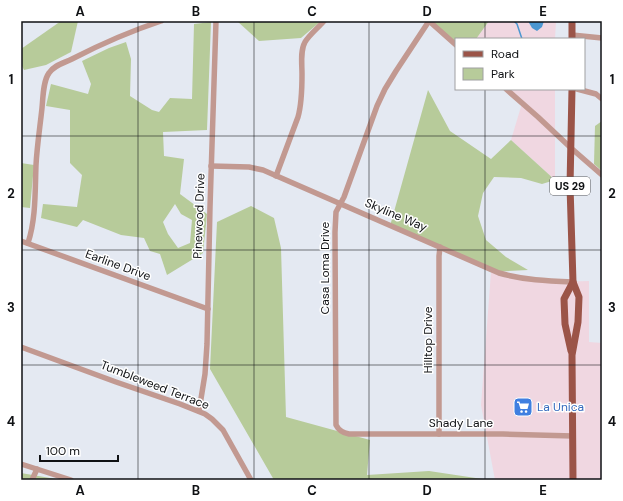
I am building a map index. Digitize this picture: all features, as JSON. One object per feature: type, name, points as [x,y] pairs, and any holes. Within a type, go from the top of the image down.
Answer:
[{"type":"main road","points":[[572,21],[572,37]]},
{"type":"main road","name":"US 29","points":[[572,90],[570,193],[573,282],[579,297],[578,322],[572,355],[573,480]]},
{"type":"main road","name":"US 29","points":[[572,355],[565,324],[564,299],[573,282]]},
{"type":"street","points":[[28,243],[35,198],[36,164],[44,92],[48,74],[52,69],[80,54],[161,21]]},
{"type":"street","name":"Pinewood Drive","points":[[198,411],[205,374],[208,309],[216,21]]},
{"type":"street","points":[[276,176],[300,110],[302,96],[302,54],[304,46],[310,36],[324,21]]},
{"type":"street","points":[[429,21],[455,44]]},
{"type":"street","name":"Casa Loma Drive","points":[[349,434],[339,430],[336,425],[336,212],[349,184],[377,106],[385,89],[429,21]]},
{"type":"street","points":[[572,37],[602,38]]},
{"type":"street","points":[[507,90],[602,175]]},
{"type":"street","points":[[580,90],[596,94],[602,99]]},
{"type":"street","name":"Skyline Way","points":[[211,166],[249,167],[262,170],[509,276],[546,282],[573,282]]},
{"type":"street","name":"Earline Drive","points":[[21,241],[208,309]]},
{"type":"street","name":"Hilltop Drive","points":[[439,434],[440,247]]},
{"type":"street","name":"Tumbleweed Terrace","points":[[21,347],[198,411],[212,419],[223,430],[251,480]]},
{"type":"street","name":"Shady Lane","points":[[349,434],[503,434],[572,436]]},
{"type":"street","points":[[21,464],[71,480]]},
{"type":"street","points":[[32,480],[37,469]]},
{"type":"shaded area","points":[[489,21],[556,21],[555,38],[477,38]]},
{"type":"shaded area","points":[[511,90],[555,90],[555,180],[511,140],[523,100]]},
{"type":"shaded area","points":[[491,272],[558,282],[589,281],[589,342],[602,343],[602,480],[495,480],[481,405]]},
{"type":"green space","points":[[61,21],[78,21],[71,52],[46,65],[24,70],[21,64],[21,49]]},
{"type":"green space","points":[[237,21],[321,21],[301,38],[259,41]]},
{"type":"green space","points":[[429,21],[489,21],[477,38],[455,38],[455,41]]},
{"type":"green space","points":[[211,22],[207,130],[163,132],[164,156],[184,159],[180,194],[207,214],[203,253],[167,275],[160,254],[150,251],[144,238],[121,235],[83,220],[77,227],[41,218],[43,204],[77,207],[82,175],[70,163],[70,110],[46,106],[51,84],[88,94],[91,84],[82,61],[109,48],[126,42],[131,59],[130,96],[152,110],[159,112],[170,98],[192,99],[194,24]],"holes":[[[175,204],[181,214],[192,220],[190,243],[178,248],[168,234],[163,222]]]},
{"type":"green space","points":[[428,90],[450,131],[491,159],[511,140],[555,180],[542,184],[521,178],[494,177],[483,193],[478,216],[486,240],[506,257],[528,270],[491,272],[390,226]]},
{"type":"green space","points":[[602,121],[602,171],[594,164],[595,126]]},
{"type":"green space","points":[[21,163],[34,165],[30,208],[21,207]]},
{"type":"green space","points":[[251,206],[274,218],[281,248],[286,417],[370,440],[367,475],[429,471],[489,480],[274,480],[210,369],[217,222]]},
{"type":"green space","points":[[21,473],[56,479],[58,480],[21,480]]},
{"type":"water","points":[[528,21],[544,21],[542,27],[537,31],[532,28]]},
{"type":"waterway","points":[[514,21],[517,24],[522,38]]},
{"type":"place","name":"La Unica","points":[[523,407]]}]
